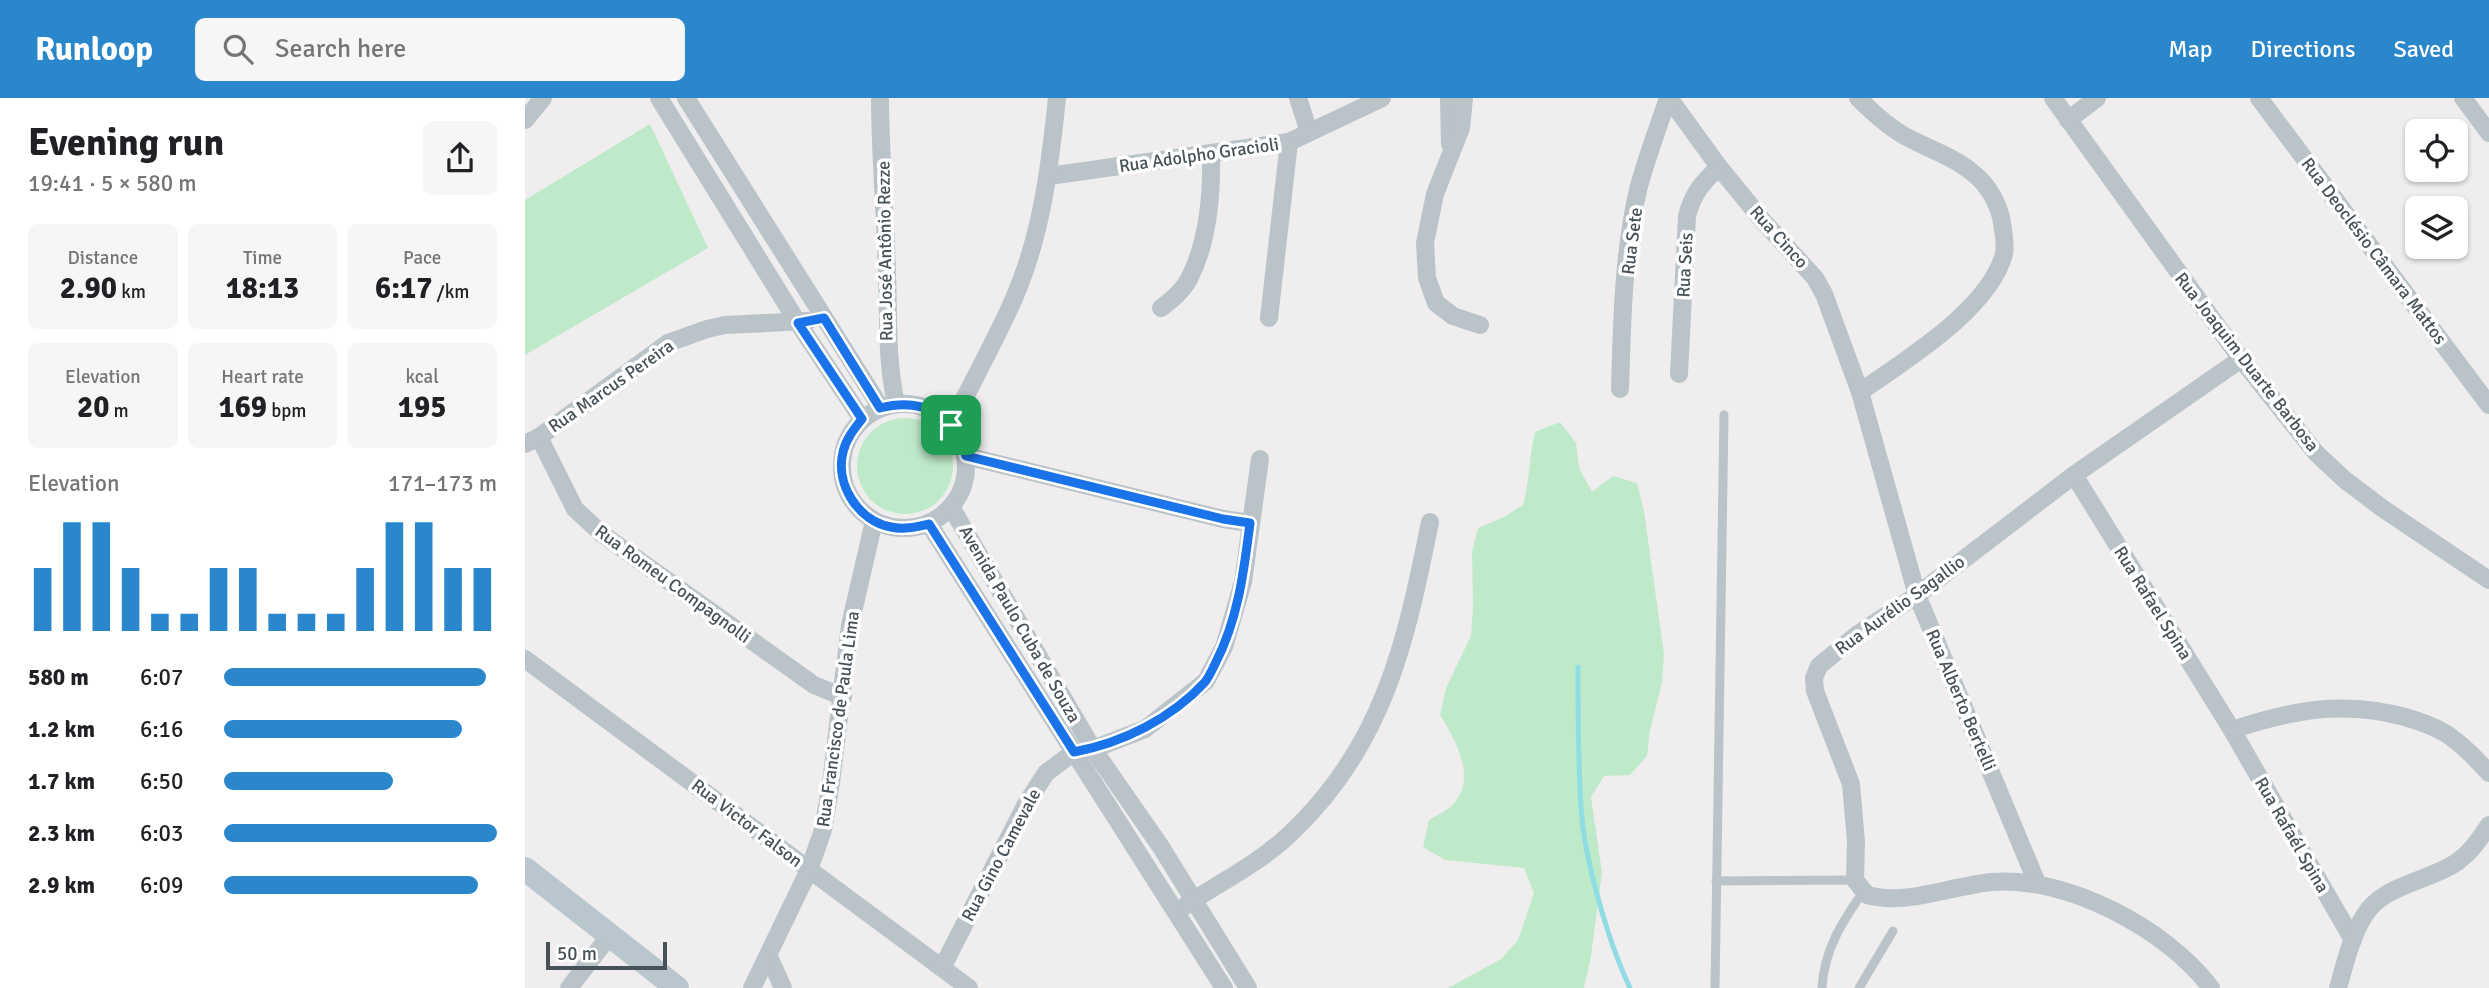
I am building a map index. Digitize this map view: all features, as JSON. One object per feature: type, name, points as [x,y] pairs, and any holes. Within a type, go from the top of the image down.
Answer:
[{"type":"main road","points":[[525,869],[677,988]]},
{"type":"street","points":[[525,120],[543,98]]},
{"type":"street","points":[[659,98],[798,323],[862,419]]},
{"type":"street","points":[[686,98],[824,318],[888,406]]},
{"type":"street","points":[[951,425],[1015,295],[1034,242],[1049,176],[1057,98]]},
{"type":"street","points":[[1298,98],[1309,132]]},
{"type":"street","name":"Rua Adolpho Gracioli","points":[[1049,176],[1289,142],[1382,98]]},
{"type":"street","points":[[1449,98],[1450,158]]},
{"type":"street","points":[[1464,98],[1461,128],[1435,194],[1429,221],[1425,243],[1427,278],[1436,303],[1453,316],[1480,326]]},
{"type":"street","name":"Rua Cinco","points":[[1668,98],[1763,221],[1815,278],[1830,308],[1860,392]]},
{"type":"street","name":"Rua Sete","points":[[1620,389],[1622,324],[1634,212],[1668,98]]},
{"type":"street","points":[[1858,98],[1902,135],[1972,172],[1988,188],[1997,202],[2003,225],[2004,252],[1996,275],[1972,306],[1934,340],[1860,392]]},
{"type":"street","name":"Rua Joaquim Duarte Barbosa","points":[[2053,98],[2241,359],[2316,453],[2345,480],[2489,580]]},
{"type":"street","points":[[2068,120],[2097,98]]},
{"type":"street","name":"Rua Deoclésio Câmara Mattos","points":[[2259,98],[2489,405]]},
{"type":"street","points":[[2463,98],[2489,133]]},
{"type":"street","name":"Rua José Antônio Rezze","points":[[879,99],[888,279],[888,406]]},
{"type":"street","points":[[1269,318],[1289,142]]},
{"type":"street","points":[[1161,308],[1176,297],[1190,278],[1201,246],[1210,205],[1211,153]]},
{"type":"street","name":"Rua Seis","points":[[1679,374],[1687,216],[1692,197],[1719,167]]},
{"type":"street","name":"Rua Marcus Pereira","points":[[532,440],[668,343],[725,325],[798,323],[824,318]]},
{"type":"street","name":"Rua Aurélio Sagallio","points":[[1859,886],[1851,784],[1815,691],[1814,678],[1819,666],[1858,634],[1917,594],[2074,475],[2241,359]]},
{"type":"street","name":"Rua Alberto Bertelli","points":[[1860,392],[1917,594],[2038,883]]},
{"type":"street","points":[[916,405],[935,412],[951,425],[961,439],[966,456],[966,474],[961,492],[951,507],[929,524],[906,528],[889,527],[874,521],[858,509],[847,492],[841,473],[842,453],[849,435],[862,419],[888,406],[916,405]]},
{"type":"street","name":"Rua Romeu Compagnolli","points":[[532,440],[575,509],[602,534],[814,685],[842,697]]},
{"type":"street","points":[[966,456],[1223,519],[1250,523]]},
{"type":"street","points":[[1074,752],[1093,749],[1145,729],[1206,681],[1224,647],[1243,582],[1259,459]]},
{"type":"street","name":"Rua Rafael Spina","points":[[2074,475],[2232,730]]},
{"type":"street","name":"Avenida Paulo Cuba de Souza","points":[[951,507],[1093,749],[1194,900],[1248,988]]},
{"type":"street","name":"Rua Francisco de Paula Lima","points":[[753,988],[809,870],[823,830],[850,625],[874,521]]},
{"type":"street","points":[[1177,911],[1255,862],[1291,834],[1331,789],[1363,744],[1406,634],[1430,522]]},
{"type":"street","name":"Avenida Paulo Cuba de Souza","points":[[929,524],[1224,988]]},
{"type":"street","name":"Rua Victor Falson","points":[[525,659],[968,988]]},
{"type":"street","points":[[2232,730],[2307,709],[2351,707],[2386,712],[2419,721],[2443,732],[2465,747],[2489,773]]},
{"type":"street","name":"Rua Rafaél Spina","points":[[2232,730],[2353,940]]},
{"type":"street","name":"Rua Gino Camevale","points":[[942,968],[1026,804],[1046,773],[1074,752]]},
{"type":"street","points":[[2338,988],[2364,915],[2379,899],[2455,863],[2474,848],[2489,825]]},
{"type":"street","points":[[1859,886],[1867,895],[1893,899],[1994,881],[2038,883],[2117,912],[2161,940],[2211,988]]},
{"type":"street","points":[[569,988],[610,935]]},
{"type":"street","points":[[769,957],[783,988]]},
{"type":"lane","points":[[1715,988],[1724,415]]},
{"type":"lane","points":[[1716,881],[1859,886],[1826,958],[1822,988]]},
{"type":"lane","points":[[1859,988],[1893,931]]},
{"type":"green space","points":[[650,124],[708,248],[525,355],[525,200]]},
{"type":"green space","points":[[905,418],[923,422],[939,432],[949,448],[953,466],[949,484],[939,500],[923,510],[905,514],[887,510],[871,500],[861,484],[857,466],[861,448],[871,432],[887,422]]},
{"type":"green space","points":[[1560,422],[1576,443],[1579,468],[1592,492],[1613,476],[1637,483],[1644,511],[1664,654],[1662,683],[1650,730],[1647,756],[1630,775],[1604,776],[1591,797],[1602,873],[1584,988],[1448,988],[1501,959],[1518,940],[1534,893],[1524,868],[1445,860],[1423,847],[1429,820],[1448,809],[1458,799],[1463,787],[1462,762],[1453,737],[1440,715],[1446,688],[1471,636],[1472,552],[1478,528],[1523,505],[1535,432]]},
{"type":"waterway","points":[[1578,667],[1579,772],[1583,828],[1598,899],[1613,947],[1630,988]]},
{"type":"route","points":[[824,318],[880,408],[895,404],[916,405],[935,412],[951,425],[961,439],[966,456],[1223,519],[1250,523],[1243,582],[1224,647],[1206,681],[1145,729],[1093,749],[1074,752],[929,524],[906,528],[889,527],[874,521],[858,509],[847,492],[841,473],[842,453],[849,435],[862,419],[798,323],[824,318]]}]
